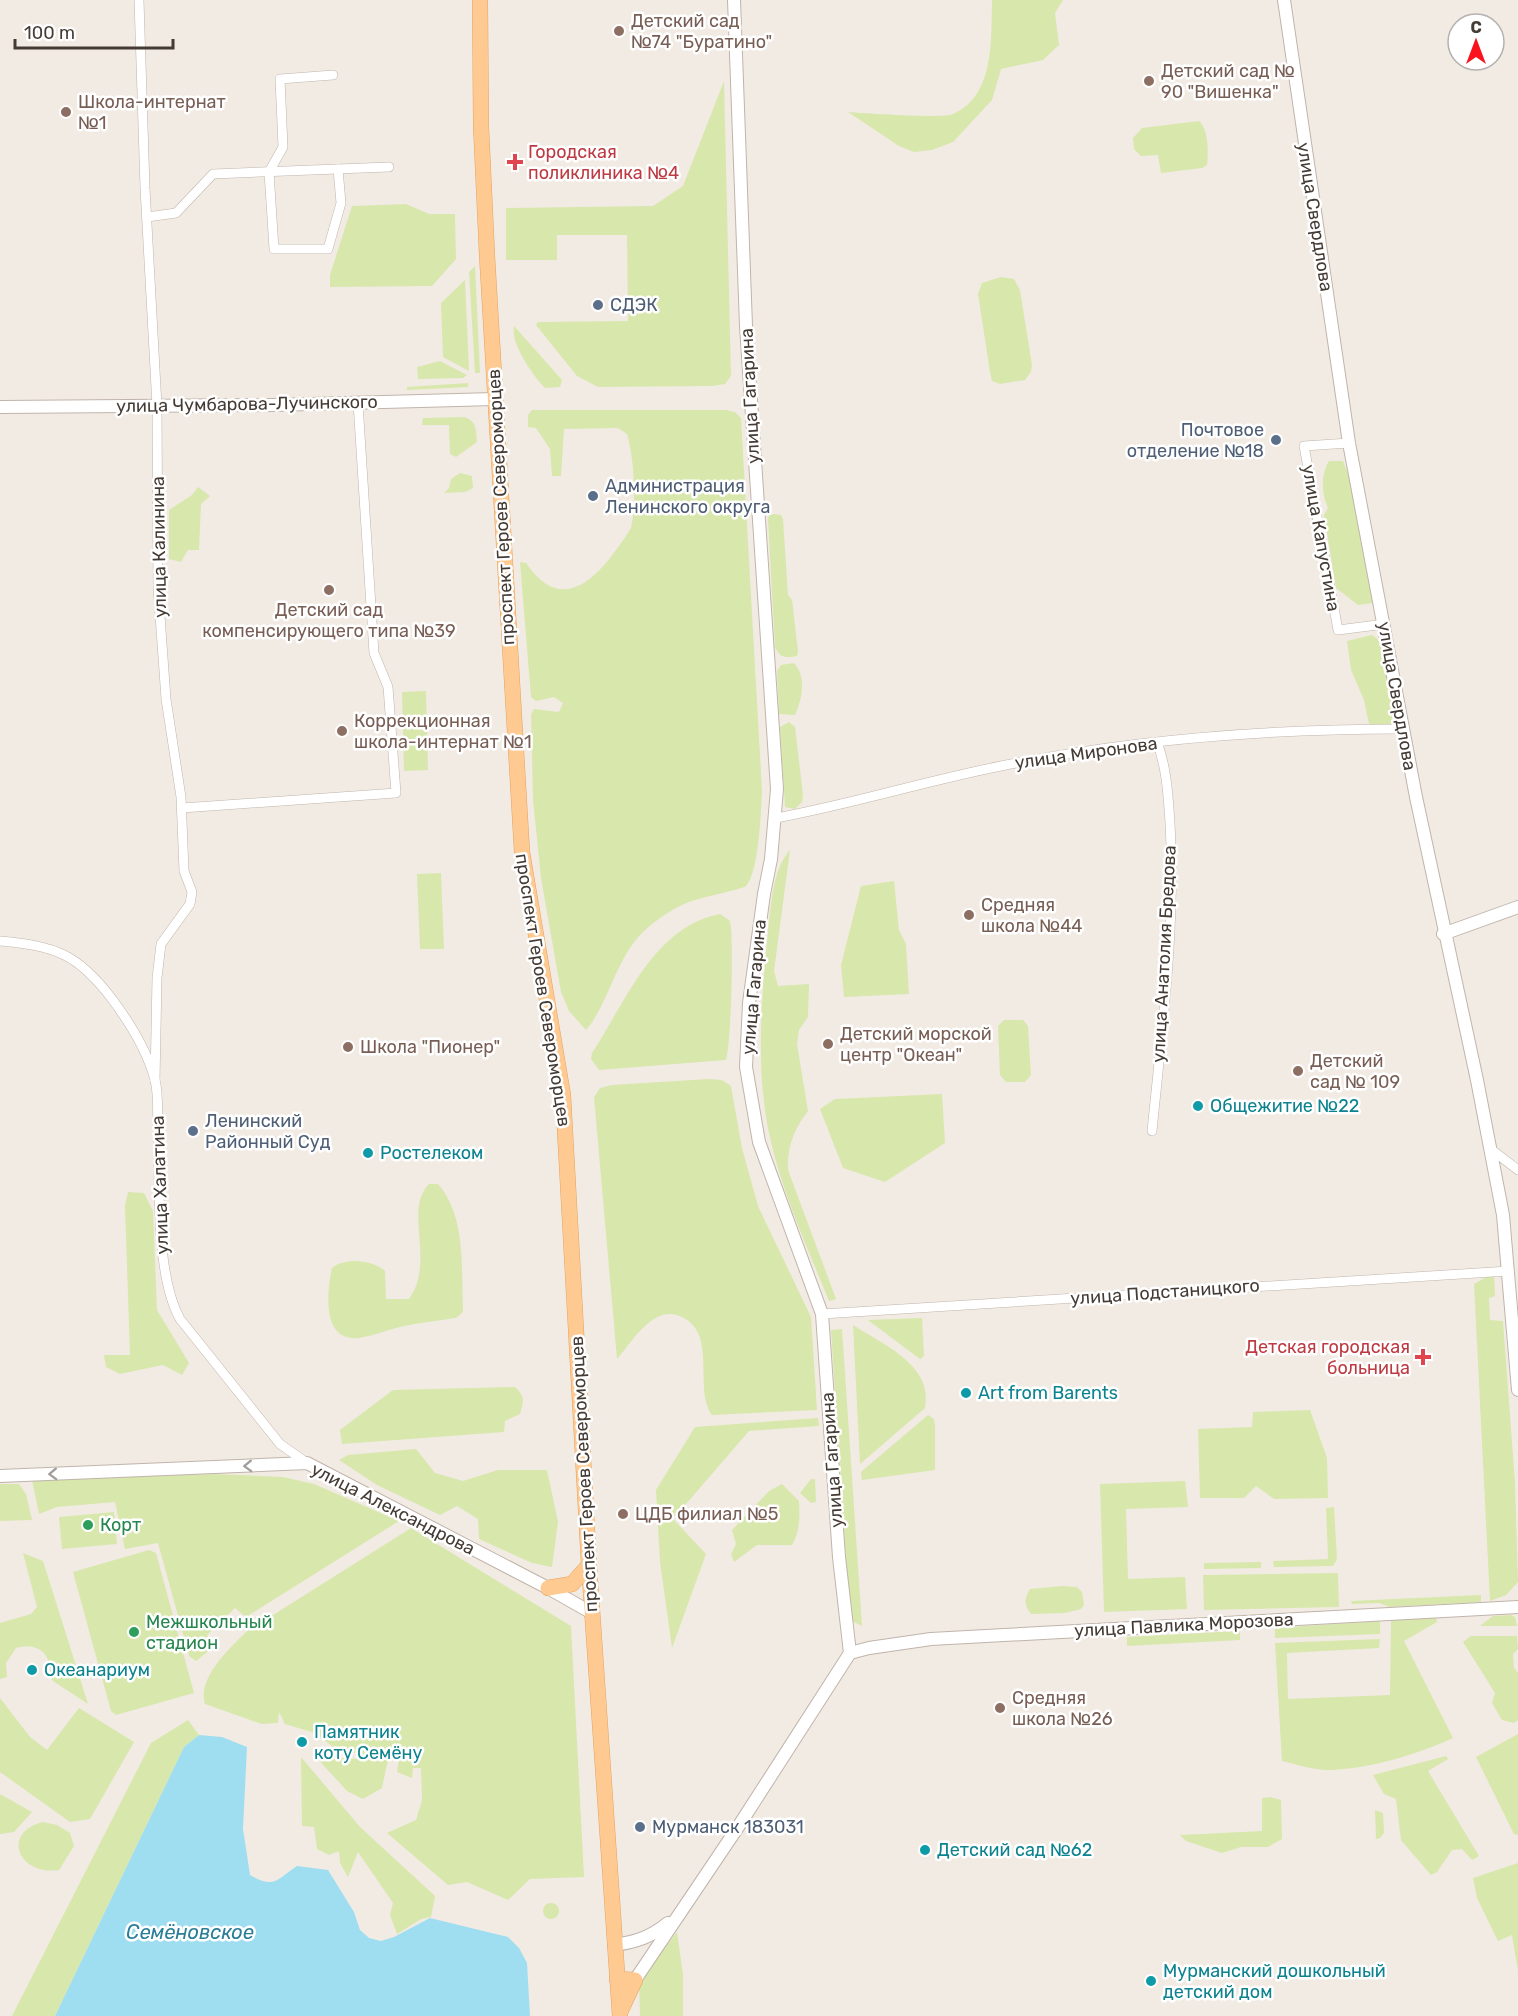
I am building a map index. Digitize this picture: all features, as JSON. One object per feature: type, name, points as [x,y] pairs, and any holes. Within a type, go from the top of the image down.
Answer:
[{"type":"main road","name":"проспект Героев Североморцев","points":[[480,0],[481,126],[494,399],[522,852],[563,1095],[588,1565],[620,2014]]},
{"type":"main road","points":[[548,1588],[572,1584],[588,1565]]},
{"type":"main road","points":[[617,1979],[635,1980],[620,2014]]},
{"type":"street","name":"улица Калинина","points":[[139,0],[157,406],[158,588],[166,699],[182,808],[184,871],[192,892],[190,904],[161,944],[157,978],[155,1080]]},
{"type":"street","name":"улица Гагарина","points":[[734,0],[746,326],[768,692],[776,757],[776,818],[749,1003],[747,1078],[759,1142],[822,1314],[839,1557],[850,1653]]},
{"type":"street","name":"улица Свердлова","points":[[1284,0],[1349,443],[1443,934],[1491,1150],[1509,1271],[1518,1390]]},
{"type":"street","points":[[333,75],[280,79],[283,147],[269,172],[274,249],[328,249],[341,203],[338,169]]},
{"type":"street","points":[[147,217],[176,213],[213,174],[389,167]]},
{"type":"street","name":"улица Чумбарова-Лучинского","points":[[0,407],[494,399]]},
{"type":"street","points":[[182,808],[396,793],[388,687],[374,653],[358,403]]},
{"type":"street","name":"улица Капустина","points":[[1349,443],[1304,446],[1338,630],[1385,624]]},
{"type":"street","name":"улица Миронова","points":[[776,818],[1000,766],[1157,742],[1275,730],[1402,729]]},
{"type":"street","name":"улица Анатолия Бредова","points":[[1152,1131],[1164,998],[1172,859],[1166,767],[1157,742]]},
{"type":"street","points":[[1443,934],[1518,907]]},
{"type":"street","name":"улица Халатина","points":[[0,941],[56,950],[79,962],[100,984],[134,1029],[155,1080],[163,1261],[170,1302],[180,1319],[279,1444],[307,1463]]},
{"type":"street","points":[[1491,1150],[1518,1170]]},
{"type":"street","name":"улица Подстаницкого","points":[[822,1314],[1509,1271]]},
{"type":"street","name":"улица Александрова","points":[[0,1476],[307,1463],[592,1613]]},
{"type":"street","name":"улица Павлика Морозова","points":[[850,1653],[931,1639],[1518,1607]]},
{"type":"street","points":[[635,1980],[850,1653]]},
{"type":"street","points":[[614,1945],[634,1942],[654,1935],[680,1913]]},
{"type":"green space","points":[[992,0],[1063,0],[1055,13],[1059,45],[1043,60],[1001,69],[992,100],[953,142],[932,150],[914,152],[899,146],[848,112],[935,116],[953,114],[967,106],[977,94],[988,65]]},
{"type":"green space","points":[[724,81],[731,376],[725,384],[712,386],[598,387],[577,376],[536,325],[538,322],[628,321],[627,235],[557,235],[557,260],[506,260],[506,208],[653,206],[683,186]]},
{"type":"green space","points":[[1199,121],[1206,135],[1208,148],[1207,165],[1202,168],[1161,173],[1158,155],[1141,156],[1134,149],[1133,138],[1142,128]]},
{"type":"green space","points":[[406,204],[429,214],[455,214],[456,259],[432,286],[330,287],[330,275],[352,206]]},
{"type":"green space","points":[[475,266],[480,373],[475,373],[469,272]]},
{"type":"green space","points":[[1001,277],[1014,279],[1020,290],[1032,365],[1031,372],[1025,380],[1000,384],[992,381],[978,294],[982,283]]},
{"type":"green space","points":[[465,280],[469,371],[443,357],[441,303]]},
{"type":"green space","points":[[514,326],[562,380],[560,387],[545,388],[535,376],[523,359],[515,341]]},
{"type":"green space","points":[[440,361],[467,375],[463,378],[418,379],[417,367]]},
{"type":"green space","points":[[468,383],[468,387],[407,390],[407,387]]},
{"type":"green space","points":[[532,410],[726,410],[735,412],[741,418],[762,791],[754,868],[746,886],[694,900],[665,915],[643,932],[626,955],[594,1020],[586,1030],[569,1011],[561,992],[541,878],[533,800],[531,714],[534,709],[559,712],[563,703],[554,697],[536,701],[531,697],[520,562],[526,563],[541,580],[556,588],[570,589],[584,583],[597,573],[631,528],[634,506],[633,468],[627,434],[618,428],[564,429],[561,476],[552,476],[550,449],[536,428],[528,427],[528,415]]},
{"type":"green space","points":[[464,417],[474,424],[477,442],[456,457],[450,454],[449,425],[422,425],[423,418]]},
{"type":"green space","points":[[1329,461],[1343,461],[1351,482],[1374,600],[1372,603],[1358,605],[1336,588],[1324,515],[1328,508],[1324,496],[1323,478]]},
{"type":"green space","points":[[460,473],[472,476],[473,488],[465,492],[444,493],[449,488],[451,479]]},
{"type":"green space","points":[[198,487],[210,496],[201,504],[199,550],[188,550],[181,562],[169,559],[169,510],[192,495]]},
{"type":"green space","points":[[769,515],[781,515],[783,519],[788,595],[792,600],[798,651],[797,656],[793,657],[781,655],[775,647],[768,519]]},
{"type":"green space","points":[[1372,635],[1381,642],[1395,711],[1392,724],[1377,726],[1369,724],[1364,700],[1351,670],[1347,641]]},
{"type":"green space","points":[[794,663],[802,681],[800,702],[795,715],[779,714],[777,671],[781,665]]},
{"type":"green space","points":[[426,691],[428,770],[404,771],[402,692]]},
{"type":"green space","points":[[789,722],[795,727],[803,795],[802,802],[795,809],[785,807],[780,727]]},
{"type":"green space","points":[[790,850],[774,971],[778,986],[809,984],[808,1017],[799,1030],[797,1044],[808,1111],[792,1139],[788,1170],[836,1299],[829,1301],[797,1223],[776,1162],[763,1091],[762,1010],[770,911],[779,868]]},
{"type":"green space","points":[[441,873],[444,949],[420,949],[417,874]]},
{"type":"green space","points":[[894,881],[899,930],[906,944],[909,994],[844,997],[841,965],[861,886]]},
{"type":"green space","points":[[720,914],[730,921],[731,930],[731,1014],[726,1060],[599,1070],[591,1059],[592,1053],[644,969],[659,950],[677,934],[697,922]]},
{"type":"green space","points":[[1004,1020],[1023,1020],[1028,1026],[1031,1075],[1025,1082],[1006,1082],[1000,1075],[998,1026]]},
{"type":"green space","points":[[722,1080],[731,1086],[742,1148],[758,1206],[811,1317],[817,1410],[712,1415],[704,1391],[702,1348],[699,1336],[693,1325],[682,1317],[672,1314],[653,1319],[637,1334],[617,1359],[594,1097],[600,1088],[612,1085]]},
{"type":"green space","points":[[942,1094],[945,1143],[885,1182],[843,1168],[820,1109],[835,1099]]},
{"type":"green space","points":[[429,1184],[438,1184],[454,1212],[461,1245],[463,1312],[456,1318],[403,1326],[359,1338],[347,1337],[338,1332],[332,1324],[329,1313],[329,1289],[332,1268],[344,1262],[359,1261],[380,1267],[385,1271],[386,1299],[409,1299],[417,1285],[420,1269],[419,1208],[422,1195]]},
{"type":"green space","points":[[128,1192],[144,1193],[153,1211],[157,1310],[189,1363],[182,1375],[163,1365],[120,1374],[106,1367],[104,1355],[130,1355],[125,1206]]},
{"type":"green space","points":[[1490,1275],[1494,1276],[1495,1296],[1489,1298],[1490,1320],[1503,1321],[1515,1483],[1518,1582],[1506,1595],[1490,1601],[1474,1284]]},
{"type":"green space","points":[[922,1318],[924,1356],[920,1359],[868,1320]]},
{"type":"green space","points":[[853,1325],[891,1348],[914,1368],[922,1380],[926,1393],[925,1408],[860,1464]]},
{"type":"green space","points":[[842,1329],[862,1626],[850,1620],[831,1330]]},
{"type":"green space","points":[[515,1387],[521,1393],[522,1406],[520,1414],[505,1421],[504,1432],[342,1444],[340,1430],[393,1390]]},
{"type":"green space","points":[[1310,1410],[1327,1458],[1328,1498],[1274,1499],[1256,1486],[1244,1498],[1200,1498],[1198,1429],[1252,1427],[1253,1412]]},
{"type":"green space","points":[[928,1415],[934,1419],[935,1426],[935,1470],[862,1480],[861,1472]]},
{"type":"green space","points":[[818,1418],[819,1426],[749,1431],[673,1519],[706,1554],[672,1648],[660,1562],[656,1490],[695,1427]]},
{"type":"green space","points":[[416,1449],[435,1473],[463,1481],[498,1470],[547,1470],[558,1522],[552,1567],[532,1563],[479,1539],[478,1519],[457,1506],[440,1515],[377,1485],[339,1460],[348,1455]]},
{"type":"green space","points":[[214,1474],[283,1477],[314,1484],[399,1521],[246,1617],[235,1608],[207,1635],[216,1645],[196,1661],[189,1656],[158,1543],[125,1549],[115,1502],[57,1507],[39,1514],[32,1480]]},
{"type":"green space","points":[[811,1479],[815,1479],[816,1502],[811,1503],[800,1493]]},
{"type":"green space","points":[[1185,1481],[1188,1507],[1126,1509],[1128,1579],[1185,1577],[1187,1609],[1104,1612],[1100,1484]]},
{"type":"green space","points":[[0,1484],[19,1484],[26,1494],[32,1520],[0,1521]]},
{"type":"green space","points":[[782,1484],[799,1501],[799,1524],[792,1545],[757,1545],[734,1562],[731,1554],[736,1544],[732,1530],[769,1491]]},
{"type":"green space","points":[[1334,1507],[1337,1559],[1333,1566],[1274,1567],[1273,1561],[1328,1559],[1326,1508]]},
{"type":"green space","name":"Корт","points":[[114,1512],[117,1544],[62,1549],[59,1517]]},
{"type":"green space","points":[[411,1528],[571,1626],[584,1877],[530,1879],[508,1900],[467,1882],[448,1885],[387,1833],[416,1820],[422,1800],[421,1768],[413,1768],[412,1778],[397,1772],[400,1755],[394,1753],[387,1764],[382,1788],[363,1799],[347,1791],[315,1756],[314,1745],[340,1758],[362,1759],[367,1755],[337,1750],[315,1733],[285,1724],[279,1712],[278,1723],[262,1724],[205,1704],[204,1694],[210,1674],[223,1655],[246,1632]]},
{"type":"green space","name":"Межшкольный стадион","points":[[149,1550],[156,1553],[194,1693],[116,1715],[111,1711],[73,1572]]},
{"type":"green space","points":[[23,1553],[43,1561],[88,1704],[53,1681],[46,1655],[33,1647],[16,1648],[6,1663],[7,1677],[0,1679],[0,1623],[31,1614],[37,1607]]},
{"type":"green space","points":[[1261,1562],[1261,1568],[1204,1569],[1204,1563]]},
{"type":"green space","points":[[1338,1573],[1339,1607],[1204,1610],[1203,1575]]},
{"type":"green space","points":[[1077,1587],[1082,1592],[1084,1605],[1081,1609],[1065,1613],[1031,1614],[1026,1602],[1030,1589]]},
{"type":"green space","points":[[1481,1595],[1481,1602],[1390,1607],[1379,1603],[1352,1604],[1351,1601]]},
{"type":"green space","points":[[1511,1615],[1515,1617],[1517,1626],[1480,1626],[1493,1616]]},
{"type":"green space","points":[[1436,1618],[1437,1622],[1404,1641],[1453,1738],[1408,1755],[1360,1767],[1322,1770],[1282,1761],[1275,1643],[1380,1639],[1379,1648],[1287,1653],[1288,1699],[1390,1695],[1391,1620]]},
{"type":"green space","points":[[1380,1621],[1380,1634],[1275,1638],[1275,1628]]},
{"type":"green space","points":[[1240,1631],[1240,1640],[1127,1646],[1127,1637]]},
{"type":"green space","points":[[1471,1636],[1517,1636],[1518,1649],[1513,1654],[1514,1668],[1518,1673],[1518,1720],[1514,1723],[1502,1720],[1492,1703],[1495,1693],[1463,1642]]},
{"type":"green space","points":[[0,1698],[30,1737],[47,1750],[79,1708],[134,1742],[90,1819],[70,1822],[0,1772]]},
{"type":"green space","points":[[188,1720],[199,1735],[184,1747],[55,2016],[12,2016],[151,1743]]},
{"type":"green space","points":[[1518,1734],[1518,1835],[1514,1834],[1476,1757]]},
{"type":"green space","points":[[1446,1756],[1448,1759],[1428,1771],[1479,1856],[1472,1860],[1462,1849],[1452,1850],[1437,1872],[1431,1875],[1401,1840],[1396,1799],[1384,1794],[1373,1775]]},
{"type":"green space","points":[[301,1757],[360,1827],[435,1896],[431,1917],[421,1919],[397,1934],[390,1915],[393,1903],[358,1852],[348,1877],[340,1863],[339,1851],[329,1855],[317,1849],[314,1827],[302,1826]]},
{"type":"green space","points":[[0,1794],[32,1812],[14,1832],[0,1834]]},
{"type":"green space","points":[[1270,1797],[1281,1800],[1282,1839],[1268,1847],[1241,1847],[1222,1853],[1186,1841],[1180,1835],[1262,1831],[1262,1798]]},
{"type":"green space","points":[[1375,1810],[1383,1813],[1384,1833],[1376,1839]]},
{"type":"green space","points":[[43,1822],[57,1825],[70,1833],[74,1846],[59,1870],[34,1867],[25,1860],[20,1852],[19,1844],[22,1835],[30,1827]]},
{"type":"green space","points":[[1518,1863],[1518,1971],[1512,1935],[1498,1941],[1477,1898],[1473,1878]]},
{"type":"green space","points":[[548,1903],[554,1903],[559,1911],[557,1917],[548,1919],[543,1914],[543,1908]]},
{"type":"green space","points":[[677,1932],[683,1975],[683,2016],[640,2016],[639,1981]]},
{"type":"water","name":"Семёновское","points":[[199,1735],[222,1737],[247,1747],[243,1829],[250,1875],[270,1882],[279,1879],[297,1866],[328,1870],[354,1912],[360,1930],[369,1938],[381,1941],[394,1937],[430,1918],[508,1937],[519,1948],[527,1963],[530,2016],[55,2016],[184,1747]]},
{"type":"place","name":"Детский сад №74 \"Буратино\"","points":[[619,31]]},
{"type":"place","name":"Детский сад № 90 \"Вишенка\"","points":[[1149,81]]},
{"type":"place","name":"Школа-интернат №1","points":[[66,112]]},
{"type":"place","name":"Городская поликлиника №4","points":[[515,162]]},
{"type":"place","name":"СДЭК","points":[[598,305]]},
{"type":"place","name":"Почтовое отделение №18","points":[[1276,440]]},
{"type":"place","name":"Администрация Ленинского округа","points":[[593,496]]},
{"type":"place","name":"Детский сад компенсирующего типа №39","points":[[329,590]]},
{"type":"place","name":"Коррекционная школа-интернат №1","points":[[342,731]]},
{"type":"place","name":"Средняя школа №44","points":[[969,915]]},
{"type":"place","name":"Детский морской центр \"Океан\"","points":[[828,1044]]},
{"type":"place","name":"Школа \"Пионер\"","points":[[348,1047]]},
{"type":"place","name":"Детский сад № 109","points":[[1298,1071]]},
{"type":"place","name":"Общежитие №22","points":[[1198,1106]]},
{"type":"place","name":"Ленинский Районный Суд","points":[[193,1131]]},
{"type":"place","name":"Ростелеком","points":[[368,1153]]},
{"type":"place","name":"Детская городская больница","points":[[1423,1357]]},
{"type":"place","name":"Art from Barents","points":[[966,1393]]},
{"type":"place","name":"ЦДБ филиал №5","points":[[623,1514]]},
{"type":"place","name":"Корт","points":[[88,1525]]},
{"type":"place","name":"Межшкольный стадион","points":[[134,1632]]},
{"type":"place","name":"Океанариум","points":[[32,1670]]},
{"type":"place","name":"Средняя школа №26","points":[[1000,1708]]},
{"type":"place","name":"Памятник коту Семёну","points":[[302,1742]]},
{"type":"place","name":"Мурманск 183031","points":[[640,1827]]},
{"type":"place","name":"Детский сад №62","points":[[925,1850]]},
{"type":"place","name":"Мурманский дошкольный детский дом","points":[[1151,1981]]}]
